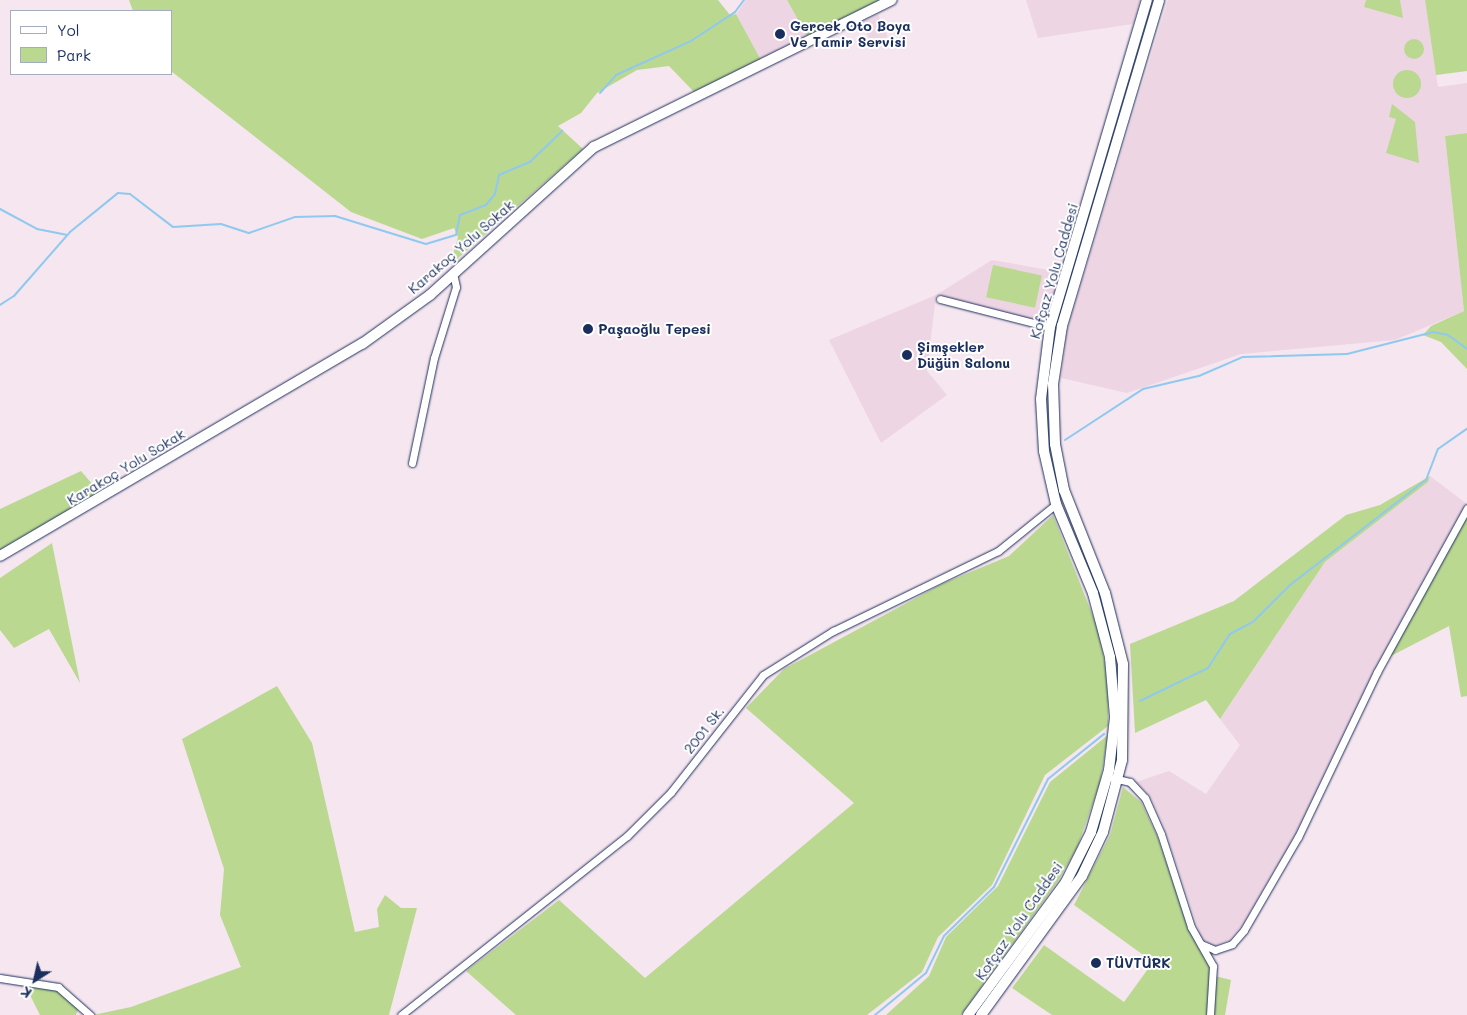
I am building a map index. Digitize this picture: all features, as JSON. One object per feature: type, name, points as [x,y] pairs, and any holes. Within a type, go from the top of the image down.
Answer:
[{"type":"main road","name":"Karakoç Yolu Sokak","points":[[0,556],[362,344],[453,273],[594,147],[892,0]]},
{"type":"main road","name":"Kofçaz Yolu Caddesi","points":[[968,1015],[1066,882],[1091,832],[1108,778],[1115,718],[1110,657],[1093,592],[1056,504],[1042,419],[1050,328],[1147,0]]},
{"type":"main road","name":"Kofçaz Yolu Caddesi","points":[[981,1015],[1072,893],[1103,832],[1118,779],[1126,723],[1123,664],[1105,593],[1064,490],[1055,444],[1053,384],[1062,326],[1159,0]]},
{"type":"street","points":[[412,463],[434,358],[456,287],[453,273]]},
{"type":"street","points":[[940,299],[1050,328]]},
{"type":"street","name":"2001 Sk.","points":[[401,1015],[627,836],[671,792],[763,676],[833,631],[998,551],[1056,504]]},
{"type":"street","points":[[1201,944],[1215,950],[1232,944],[1244,930],[1298,836],[1377,672],[1467,508]]},
{"type":"street","points":[[1108,778],[1130,782],[1145,798],[1161,834],[1191,927],[1213,966],[1210,1015]]},
{"type":"street","points":[[0,978],[58,987],[90,1015]]},
{"type":"shaded area","points":[[746,0],[787,0],[808,38],[762,62],[736,14]]},
{"type":"shaded area","points":[[1026,0],[1140,0],[1133,24],[1038,38]]},
{"type":"shaded area","points":[[1168,0],[1425,0],[1438,87],[1467,83],[1467,133],[1445,136],[1464,311],[1395,340],[1241,354],[1127,393],[1061,378],[1067,330]]},
{"type":"shaded area","points":[[878,14],[888,37],[871,44],[861,21]]},
{"type":"shaded area","points":[[992,260],[1060,272],[1046,323],[936,295]]},
{"type":"shaded area","points":[[936,295],[927,371],[947,395],[881,443],[829,340]]},
{"type":"shaded area","points":[[1430,476],[1467,504],[1403,617],[1295,836],[1244,923],[1229,940],[1214,946],[1202,940],[1163,824],[1150,796],[1136,782],[1169,771],[1206,794],[1240,745],[1220,719],[1325,562],[1428,482]]},
{"type":"green space","points":[[129,0],[718,0],[730,15],[736,14],[762,62],[695,93],[669,66],[637,70],[597,93],[581,113],[558,126],[583,149],[450,265],[458,237],[454,228],[422,239],[351,212],[172,72],[172,10],[133,10]]},
{"type":"green space","points":[[787,0],[884,0],[808,38]]},
{"type":"green space","points":[[1366,0],[1400,0],[1403,18],[1364,7]]},
{"type":"green space","points":[[1425,0],[1467,0],[1467,71],[1436,75]]},
{"type":"green space","points":[[1414,39],[1421,42],[1424,49],[1421,56],[1414,59],[1407,56],[1404,49],[1407,42]]},
{"type":"green space","points":[[1407,70],[1417,74],[1421,84],[1417,94],[1407,98],[1397,94],[1393,84],[1397,74]]},
{"type":"green space","points":[[1392,104],[1415,122],[1419,163],[1386,153],[1396,119],[1389,117]]},
{"type":"green space","points":[[1467,133],[1467,369],[1441,342],[1423,335],[1431,326],[1464,311],[1445,136]]},
{"type":"green space","points":[[993,265],[1042,275],[1035,308],[986,297]]},
{"type":"green space","points":[[81,471],[99,492],[0,551],[0,509]]},
{"type":"green space","points":[[1430,476],[1428,482],[1325,562],[1220,719],[1206,700],[1135,733],[1130,644],[1234,601],[1346,515],[1380,505]]},
{"type":"green space","points":[[1467,514],[1467,696],[1461,697],[1449,626],[1389,657]]},
{"type":"green space","points":[[1053,515],[1098,629],[1108,679],[1108,726],[1045,775],[992,885],[938,937],[922,972],[867,1015],[516,1015],[466,971],[559,900],[645,978],[854,803],[746,708],[784,669],[942,584],[1009,556]]},
{"type":"green space","points":[[52,543],[80,683],[49,629],[14,648],[0,630],[0,578]]},
{"type":"green space","points":[[277,686],[312,743],[355,932],[379,927],[377,909],[385,895],[401,908],[417,908],[389,1015],[93,1015],[131,1007],[241,967],[220,915],[224,869],[182,739]]},
{"type":"green space","points":[[1108,735],[1100,783],[1077,848],[1058,881],[961,1015],[886,1015],[929,976],[946,937],[998,886],[1050,782]]},
{"type":"green space","points":[[1123,787],[1141,802],[1158,838],[1188,927],[1211,966],[1207,1015],[1052,1015],[1012,988],[1044,945],[1124,1002],[1153,962],[1074,905],[1110,835]]},
{"type":"green space","points":[[1215,976],[1231,980],[1225,1015],[1213,1015]]},
{"type":"green space","points":[[24,983],[57,990],[79,1007],[76,1015],[40,1015]]},
{"type":"waterway","points":[[600,93],[616,75],[691,41],[735,12],[744,0]]},
{"type":"waterway","points":[[0,305],[14,296],[70,232],[118,193],[130,194],[173,227],[221,224],[249,233],[295,217],[335,216],[426,244],[456,235],[460,215],[486,205],[495,194],[499,175],[530,162],[562,131]]},
{"type":"waterway","points":[[0,209],[37,229],[67,235]]},
{"type":"waterway","points":[[1065,440],[1143,389],[1199,376],[1243,357],[1347,354],[1433,332],[1448,335],[1467,349]]},
{"type":"waterway","points":[[1140,701],[1208,668],[1230,634],[1254,621],[1290,585],[1426,480],[1438,449],[1467,429]]},
{"type":"waterway","points":[[875,1015],[926,973],[944,936],[994,887],[1048,779],[1104,734]]},
{"type":"place","name":"Gercek Oto Boya Ve Tamir Servisi","points":[[780,34]]},
{"type":"place","name":"Paşaoğlu Tepesi","points":[[588,329]]},
{"type":"place","name":"Şimşekler Düğün Salonu","points":[[907,355]]},
{"type":"place","name":"TÜVTÜRK","points":[[1096,963]]}]
